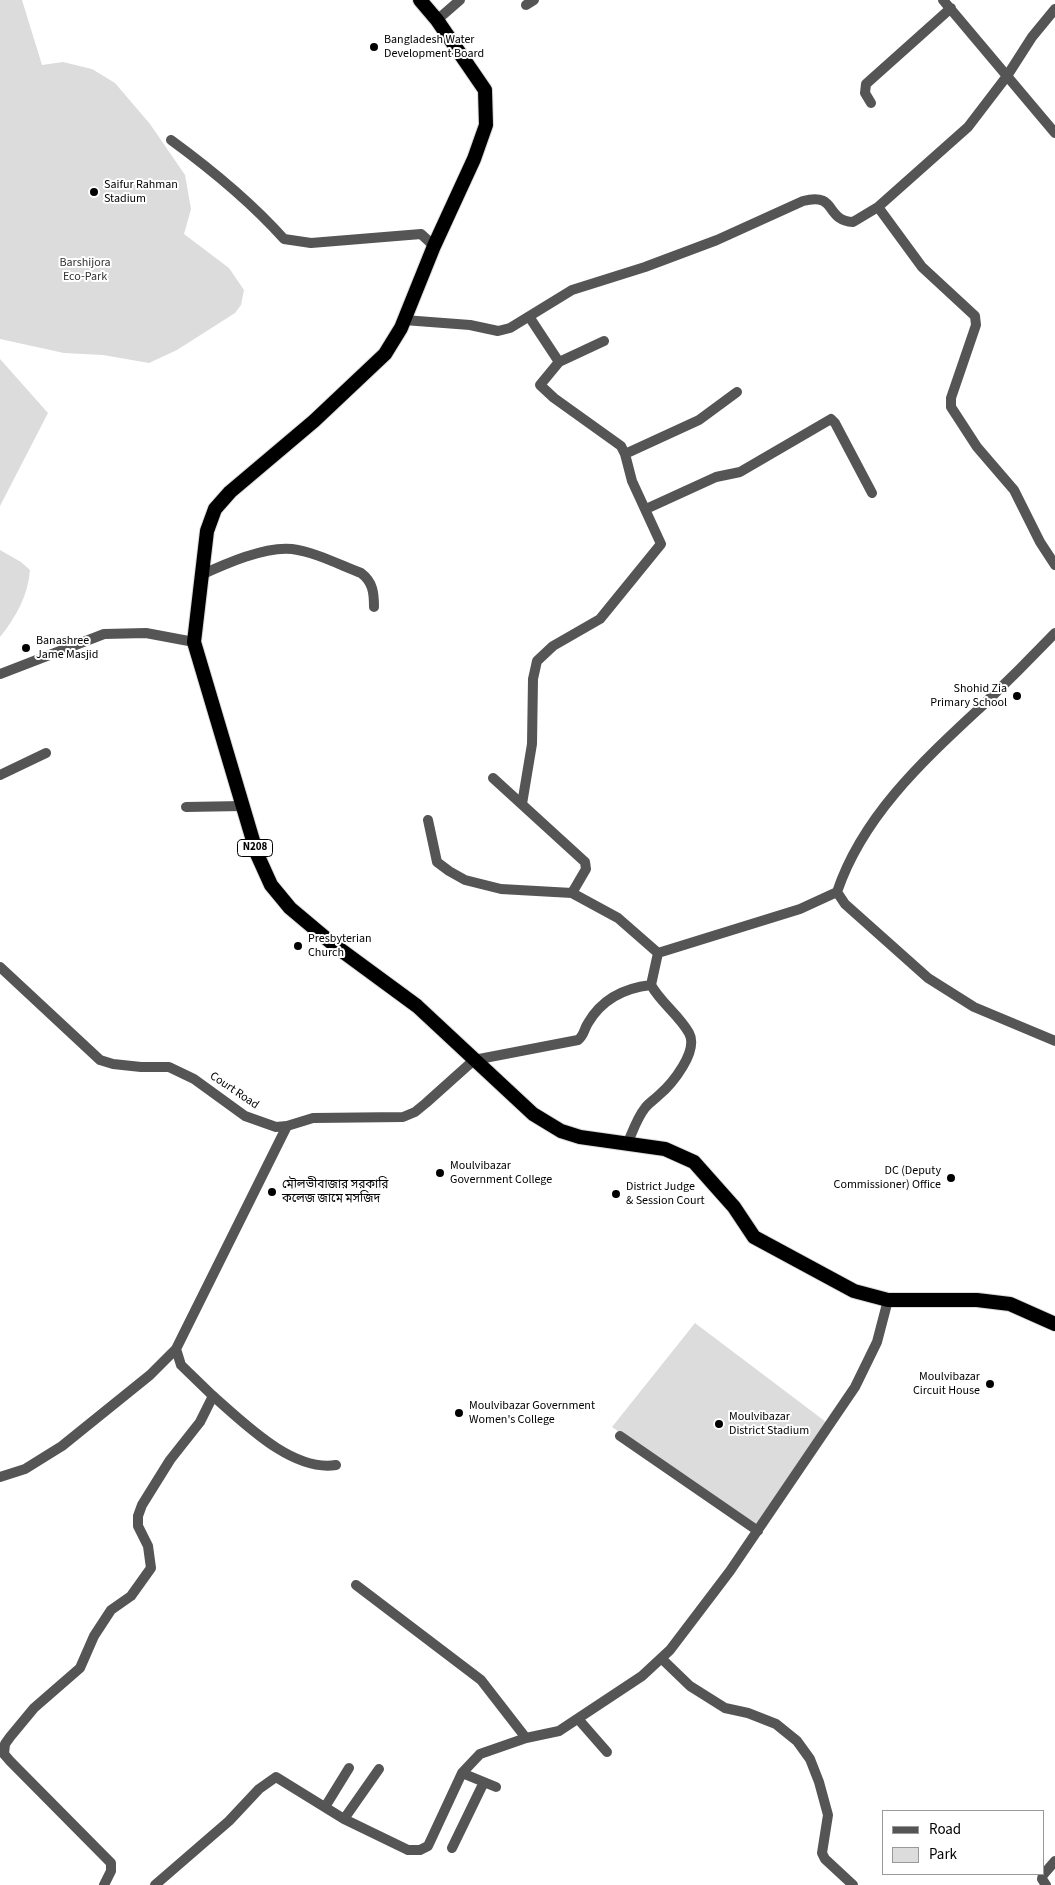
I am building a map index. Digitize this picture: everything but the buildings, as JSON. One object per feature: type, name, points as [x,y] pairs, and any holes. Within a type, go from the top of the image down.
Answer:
[{"type":"highway","name":"N208","points":[[420,0],[437,20],[485,90],[486,125],[474,159],[434,246],[404,320],[385,354],[314,420],[230,492],[215,509],[206,531],[194,642],[257,854],[271,885],[290,908],[334,945],[417,1006],[533,1114],[561,1131],[580,1137],[628,1142],[665,1149],[694,1162],[734,1206],[754,1237],[854,1291],[888,1300],[977,1300],[1010,1304],[1055,1324]]},
{"type":"street","points":[[437,20],[460,0]]},
{"type":"street","points":[[943,0],[1055,132]]},
{"type":"street","points":[[871,103],[865,94],[866,84],[951,8]]},
{"type":"street","points":[[404,320],[470,325],[498,331],[510,328],[530,318],[572,290],[645,267],[717,240],[803,201],[816,198],[822,199],[840,219],[853,222],[878,207],[968,127],[1007,76],[1032,37],[1055,9]]},
{"type":"street","points":[[171,140],[229,185],[284,239],[311,243],[421,234],[434,246]]},
{"type":"street","points":[[878,207],[922,267],[975,316],[976,325],[952,398],[951,407],[977,447],[1014,490],[1040,542],[1055,565]]},
{"type":"street","points":[[530,318],[559,362]]},
{"type":"street","points":[[522,804],[532,744],[533,679],[537,661],[553,646],[600,620],[662,544],[632,481],[621,446],[554,398],[540,385],[559,362],[604,342]]},
{"type":"street","points":[[625,454],[699,420],[737,392]]},
{"type":"street","points":[[646,509],[716,477],[740,472],[831,419],[872,493]]},
{"type":"street","points":[[201,575],[225,564],[278,549],[294,549],[368,578],[374,590],[374,607]]},
{"type":"street","points":[[0,674],[104,634],[146,633],[194,642]]},
{"type":"street","points":[[658,952],[800,909],[837,892],[844,872],[862,836],[903,783],[1055,633]]},
{"type":"street","points":[[0,775],[46,752]]},
{"type":"street","points":[[493,778],[585,862],[586,869],[572,893]]},
{"type":"street","points":[[186,808],[243,806]]},
{"type":"street","points":[[428,820],[436,862],[465,880],[501,889],[572,893],[618,918],[658,952]]},
{"type":"street","points":[[837,892],[845,904],[928,978],[974,1007],[1055,1041]]},
{"type":"street","points":[[628,1142],[639,1115],[675,1076],[688,1058],[693,1046],[691,1035],[680,1019],[656,994],[651,985],[658,952]]},
{"type":"street","name":"Court Road","points":[[0,967],[100,1060],[112,1064],[141,1067],[169,1067],[194,1079],[245,1116],[276,1127],[287,1126],[313,1118],[403,1116],[414,1112],[426,1103],[474,1060]]},
{"type":"street","points":[[474,1060],[578,1040],[582,1037],[592,1017],[612,997],[632,987],[651,985]]},
{"type":"street","points":[[0,1478],[25,1469],[62,1446],[150,1375],[176,1349],[287,1126]]},
{"type":"street","points":[[155,1885],[228,1821],[272,1778],[280,1778],[344,1818],[408,1850],[420,1850],[428,1846],[462,1773],[480,1754],[526,1738],[559,1731],[579,1720],[662,1659],[730,1571],[856,1387],[877,1342],[888,1300]]},
{"type":"street","points":[[176,1349],[180,1365],[262,1438],[300,1461],[325,1467],[336,1465]]},
{"type":"street","points":[[104,1885],[111,1871],[111,1863],[10,1761],[4,1754],[5,1744],[34,1708],[80,1668],[94,1636],[111,1610],[132,1596],[148,1575],[151,1568],[148,1546],[138,1526],[142,1505],[170,1460],[200,1422],[213,1396]]},
{"type":"street","points":[[620,1436],[758,1531]]},
{"type":"street","points":[[356,1585],[481,1680],[526,1738]]},
{"type":"street","points":[[662,1659],[690,1686],[725,1708],[776,1724],[796,1741],[810,1759],[819,1782],[828,1815],[822,1853],[825,1860],[852,1885]]},
{"type":"street","points":[[579,1720],[607,1752]]},
{"type":"street","points":[[325,1807],[349,1768]]},
{"type":"street","points":[[344,1818],[378,1769]]},
{"type":"street","points":[[462,1773],[496,1787]]},
{"type":"street","points":[[452,1848],[484,1782]]},
{"type":"street","points":[[1045,1872],[1055,1861]]},
{"type":"green space","name":"Saifur Rahman Stadium","points":[[0,0],[22,0],[42,65],[63,62],[92,69],[115,83],[150,124],[185,175],[191,209],[184,234],[229,268],[244,290],[241,305],[235,313],[177,350],[149,363],[103,355],[64,353],[0,339]]},
{"type":"green space","points":[[0,359],[48,413],[0,506]]},
{"type":"green space","points":[[0,550],[21,562],[30,570],[27,589],[20,606],[0,637]]},
{"type":"green space","name":"Moulvibazar District Stadium","points":[[695,1323],[826,1422],[756,1524],[612,1427]]},
{"type":"place","name":"Bangladesh Water Development Board","points":[[374,47]]},
{"type":"place","name":"Saifur Rahman Stadium","points":[[94,192]]},
{"type":"place","name":"Banashree Jame Masjid","points":[[26,648]]},
{"type":"place","name":"Shohid Zia Primary School","points":[[1017,696]]},
{"type":"place","name":"Presbyterian Church","points":[[298,946]]},
{"type":"place","name":"Moulvibazar Government College","points":[[440,1173]]},
{"type":"place","name":"DC (Deputy Commissioner) Office","points":[[951,1178]]},
{"type":"place","name":"মৌলভীবাজার সরকারি কলেজ জামে মসজিদ","points":[[272,1192]]},
{"type":"place","name":"District Judge & Session Court","points":[[616,1194]]},
{"type":"place","name":"Moulvibazar Circuit House","points":[[990,1384]]},
{"type":"place","name":"Moulvibazar Government Women's College","points":[[459,1413]]},
{"type":"place","name":"Moulvibazar District Stadium","points":[[719,1424]]},
{"type":"park label","name":"Barshijora Eco-Park","points":[[85,270]]}]
